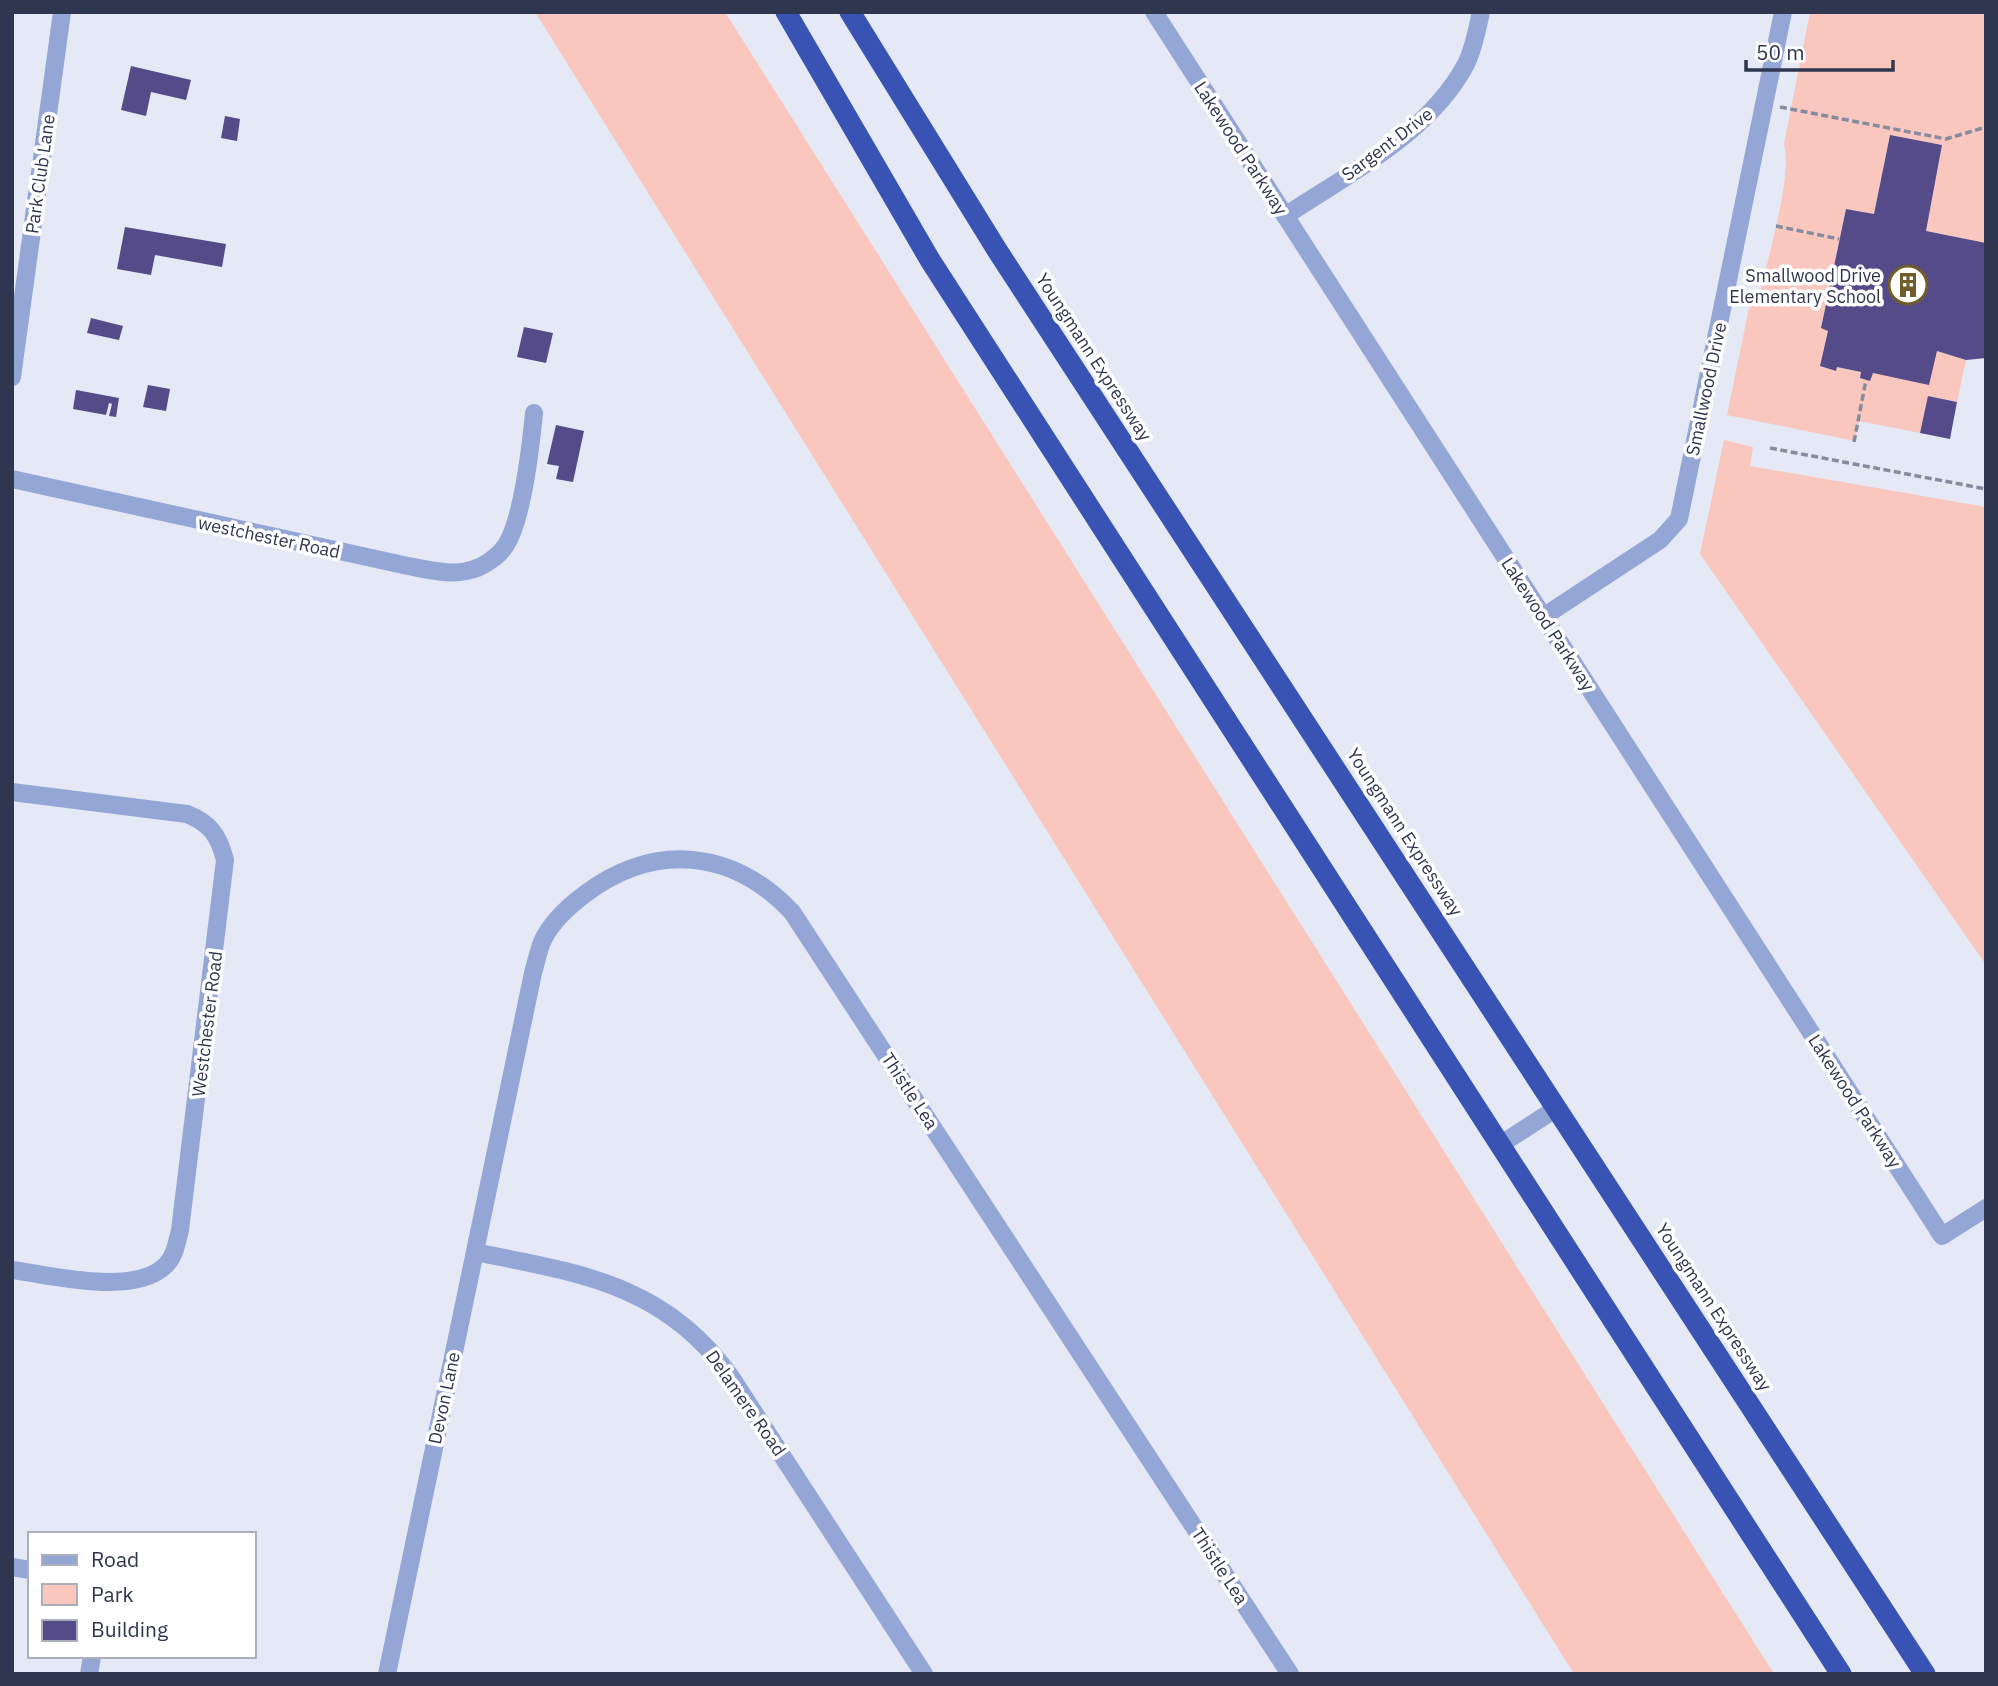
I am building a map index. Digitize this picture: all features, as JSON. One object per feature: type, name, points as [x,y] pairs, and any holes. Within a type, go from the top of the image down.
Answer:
[{"type":"highway","points":[[786,12],[930,260],[1841,1674]]},
{"type":"highway","name":"Youngmann Expressway","points":[[850,12],[997,250],[1925,1674]]},
{"type":"street","name":"Park Club Lane","points":[[12,377],[20,258],[62,12]]},
{"type":"street","name":"Lakewood Parkway","points":[[1154,12],[1942,1236],[1986,1208]]},
{"type":"street","name":"Sargent Drive","points":[[1284,216],[1356,169],[1433,110],[1467,61],[1481,12]]},
{"type":"street","name":"Smallwood Drive","points":[[1543,617],[1660,540],[1679,519],[1783,12]]},
{"type":"street","name":"westchester Road","points":[[12,479],[140,509],[443,572],[477,569],[504,549],[512,533],[531,446],[534,414]]},
{"type":"street","name":"Westchester Road","points":[[12,792],[187,814],[203,820],[214,831],[221,842],[225,860],[182,1217],[174,1254],[166,1265],[151,1276],[136,1281],[115,1282],[12,1269]]},
{"type":"street","name":"Thistle Lea","points":[[502,1123],[542,941],[578,899],[625,869],[653,861],[704,860],[754,880],[775,894],[807,935],[1290,1674]]},
{"type":"street","points":[[1501,1144],[1558,1108]]},
{"type":"street","name":"Devon Lane","points":[[387,1674],[502,1123]]},
{"type":"street","name":"Delamere Road","points":[[475,1252],[574,1272],[623,1288],[651,1301],[695,1333],[731,1377],[924,1674]]},
{"type":"path","points":[[1764,104],[1946,139],[1985,128],[1986,121]]},
{"type":"path","points":[[1776,226],[1839,239]]},
{"type":"path","points":[[1854,443],[1866,380]]},
{"type":"path","points":[[1770,448],[1986,489]]},
{"type":"green space","points":[[535,12],[725,12],[1774,1674],[1574,1674]]},
{"type":"green space","points":[[1810,12],[1986,12],[1986,243],[1926,231],[1942,145],[1890,135],[1874,214],[1846,209],[1821,327],[1828,331],[1820,366],[1835,371],[1837,367],[1861,372],[1860,378],[1869,381],[1873,373],[1937,351],[1966,360],[1957,402],[1929,396],[1920,433],[1859,421],[1855,441],[1727,415],[1749,308],[1758,301],[1782,198],[1786,159],[1784,144]]},
{"type":"green space","points":[[1724,440],[1753,447],[1750,466],[1986,507],[1986,965],[1700,554]]},
{"type":"building","points":[[131,66],[191,80],[186,100],[151,92],[146,116],[121,110]]},
{"type":"building","points":[[225,116],[240,119],[237,141],[221,138]]},
{"type":"building","name":"Smallwood Drive Elementary School","points":[[1890,135],[1942,145],[1926,231],[1986,243],[1986,358],[1966,360],[1937,351],[1929,385],[1873,373],[1870,381],[1860,378],[1861,372],[1837,367],[1836,371],[1820,366],[1828,331],[1821,328],[1846,209],[1874,214]]},
{"type":"building","points":[[125,227],[226,244],[222,267],[155,255],[151,275],[117,269]]},
{"type":"building","points":[[91,318],[123,326],[119,340],[87,333]]},
{"type":"building","points":[[524,327],[553,333],[546,363],[517,357]]},
{"type":"building","points":[[148,385],[170,389],[166,411],[143,407]]},
{"type":"building","points":[[76,390],[119,398],[116,417],[109,416],[112,404],[109,403],[106,415],[73,409]]},
{"type":"building","points":[[1928,396],[1957,402],[1950,439],[1920,433]]},
{"type":"building","points":[[556,425],[584,431],[573,482],[556,479],[559,466],[547,464]]},
{"type":"place","name":"Smallwood Drive Elementary School","points":[[1908,285]]}]
